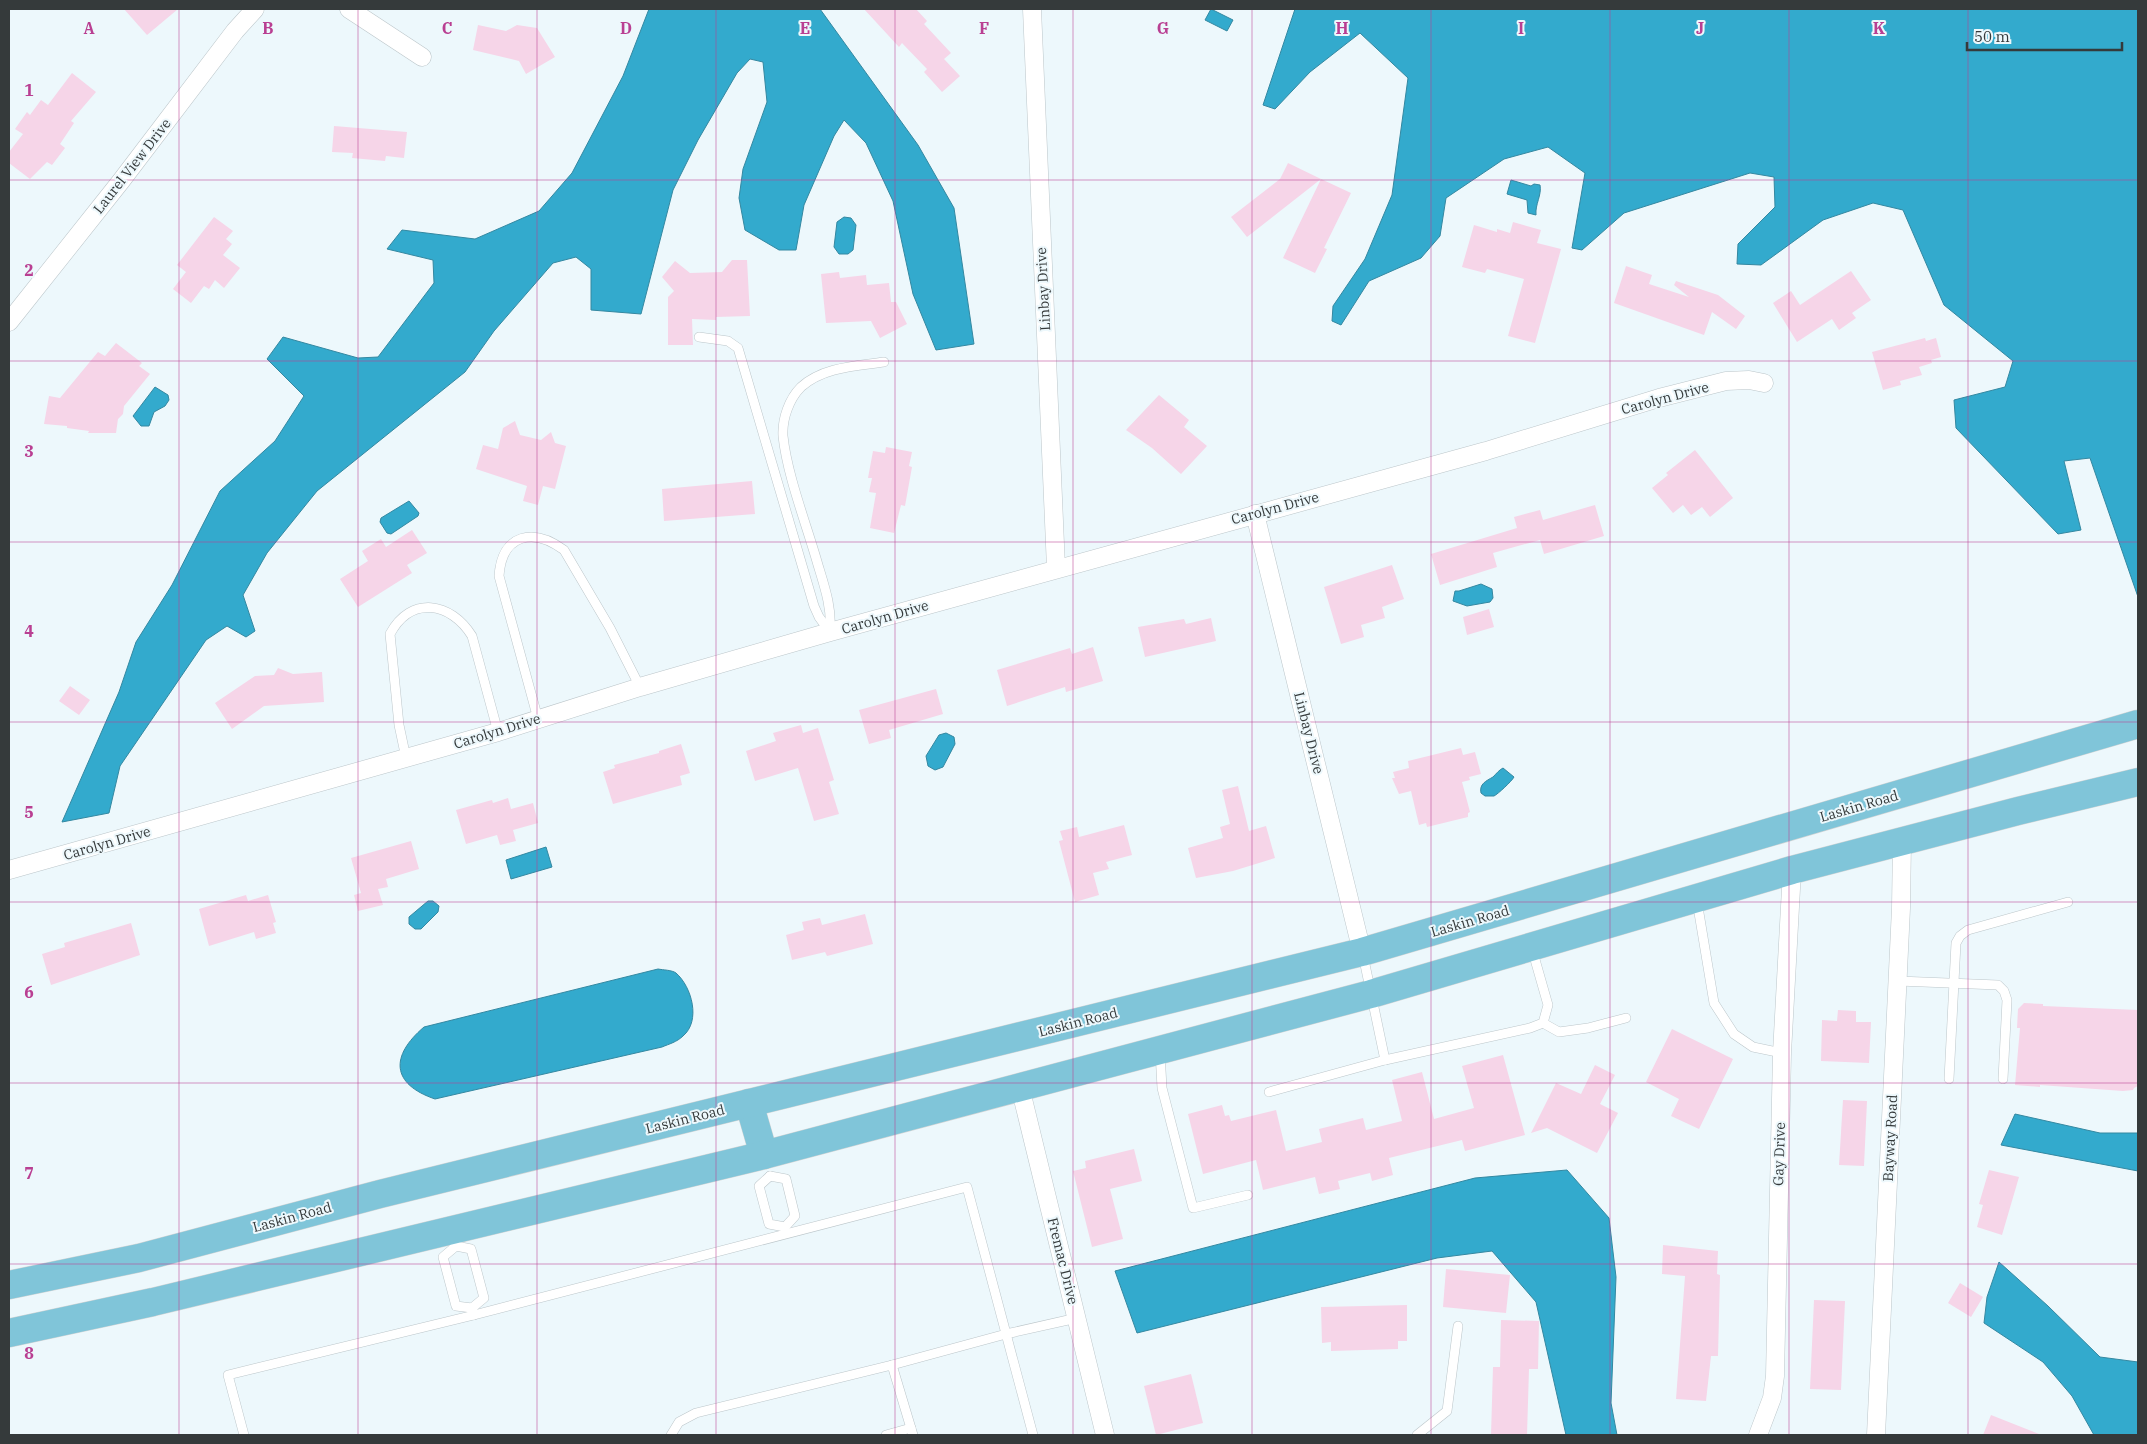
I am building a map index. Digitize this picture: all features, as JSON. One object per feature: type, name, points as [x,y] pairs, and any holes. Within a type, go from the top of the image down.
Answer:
[{"type":"main road","name":"Laskin Road","points":[[9,1285],[139,1258],[380,1194],[1362,952],[2138,724]]},
{"type":"main road","points":[[9,1332],[454,1238],[767,1165],[1020,1087],[1371,994],[1792,870],[2138,782]]},
{"type":"main road","points":[[749,1103],[767,1165]]},
{"type":"street","name":"Laurel View Drive","points":[[9,322],[255,9]]},
{"type":"street","points":[[350,9],[422,57]]},
{"type":"street","name":"Linbay Drive","points":[[1032,9],[1056,568]]},
{"type":"street","name":"Carolyn Drive","points":[[9,870],[498,732],[640,687],[830,632],[1056,568],[1486,451],[1678,393],[1726,381],[1749,380],[1764,383]]},
{"type":"street","name":"Linbay Drive","points":[[1255,514],[1362,952]]},
{"type":"street","name":"Bayway Road","points":[[1876,1435],[1898,981],[1902,841]]},
{"type":"street","name":"Gay Drive","points":[[1758,1435],[1772,1398],[1775,1376],[1782,1053],[1792,870]]},
{"type":"street","name":"Fremac Drive","points":[[1020,1087],[1105,1435]]},
{"type":"lane","points":[[699,337],[728,341],[738,348],[814,606],[830,632]]},
{"type":"lane","points":[[830,632],[830,604],[793,478],[783,436],[784,418],[791,401],[802,387],[822,375],[840,369],[884,362]]},
{"type":"lane","points":[[538,719],[499,576],[500,562],[506,549],[512,543],[525,538],[540,537],[553,542],[564,550],[610,628],[640,687]]},
{"type":"lane","points":[[406,758],[399,725],[390,634],[405,616],[416,610],[440,608],[452,613],[464,623],[472,636],[498,732]]},
{"type":"lane","points":[[1697,898],[1714,1003],[1734,1034],[1753,1047],[1782,1053]]},
{"type":"lane","points":[[1949,1079],[1956,943],[1960,936],[1968,930],[2068,902]]},
{"type":"lane","points":[[1532,947],[1548,1005],[1543,1023]]},
{"type":"lane","points":[[1362,952],[1385,1060]]},
{"type":"lane","points":[[1898,981],[1998,985],[2004,991],[2007,1000],[2003,1079]]},
{"type":"lane","points":[[1543,1023],[1559,1032],[1626,1018]]},
{"type":"lane","points":[[1269,1092],[1385,1060],[1530,1028],[1543,1023]]},
{"type":"lane","points":[[1160,1050],[1162,1088],[1193,1208],[1248,1195]]},
{"type":"lane","points":[[767,1165],[786,1179],[795,1216],[786,1231],[769,1224],[759,1186],[767,1165]]},
{"type":"lane","points":[[244,1435],[228,1375],[786,1231],[967,1187],[1033,1435]]},
{"type":"lane","points":[[454,1238],[471,1249],[484,1298],[473,1312],[456,1306],[443,1258],[454,1238]]},
{"type":"lane","points":[[671,1435],[679,1422],[696,1412],[1077,1318]]},
{"type":"lane","points":[[1417,1435],[1447,1411],[1458,1326]]},
{"type":"lane","points":[[886,1435],[912,1432],[892,1364]]},
{"type":"water","points":[[649,9],[820,9],[918,145],[954,208],[974,344],[936,350],[913,294],[893,201],[866,143],[844,120],[834,136],[804,205],[796,250],[779,250],[745,230],[739,198],[743,169],[767,102],[763,62],[750,59],[737,73],[698,140],[673,190],[641,314],[591,310],[591,269],[576,257],[553,263],[494,331],[465,372],[317,491],[267,553],[243,595],[255,631],[246,637],[227,626],[206,640],[120,766],[109,813],[62,822],[119,692],[136,642],[172,585],[220,491],[275,441],[304,396],[267,359],[283,337],[358,358],[378,357],[434,283],[433,260],[387,249],[402,230],[475,239],[539,211],[572,173],[623,76]]},
{"type":"water","points":[[1211,9],[1233,20],[1227,31],[1205,20]]},
{"type":"water","points":[[1295,9],[2138,9],[2138,597],[2090,458],[2064,461],[2081,530],[2058,534],[1956,428],[1954,400],[2005,387],[2013,361],[1944,305],[1903,210],[1873,203],[1823,220],[1761,265],[1737,264],[1738,244],[1775,207],[1774,177],[1750,173],[1624,213],[1582,250],[1572,248],[1585,173],[1548,147],[1504,159],[1446,198],[1440,236],[1421,258],[1369,281],[1341,325],[1332,321],[1333,306],[1365,259],[1392,195],[1408,78],[1360,33],[1310,72],[1275,109],[1263,105]]},
{"type":"water","points":[[1511,180],[1531,186],[1534,184],[1540,185],[1536,215],[1528,213],[1527,200],[1507,194]]},
{"type":"water","points":[[844,217],[851,218],[856,225],[853,250],[848,254],[839,254],[834,247],[837,222]]},
{"type":"water","points":[[155,387],[168,395],[169,400],[165,406],[154,412],[149,426],[141,426],[133,416]]},
{"type":"water","points":[[409,501],[419,513],[418,516],[391,534],[387,533],[380,522],[381,518]]},
{"type":"water","points":[[1481,584],[1492,589],[1493,598],[1490,602],[1467,606],[1453,601],[1455,591]]},
{"type":"water","points":[[946,733],[954,737],[955,744],[943,767],[935,770],[928,766],[926,756],[939,735]]},
{"type":"water","points":[[1503,768],[1514,777],[1511,781],[1494,796],[1485,796],[1481,793],[1481,787],[1484,783]]},
{"type":"water","points":[[546,847],[552,867],[511,879],[506,860]]},
{"type":"water","points":[[428,901],[433,901],[439,906],[438,912],[421,929],[415,929],[409,924],[409,917]]},
{"type":"water","points":[[658,969],[676,973],[682,979],[692,1004],[692,1022],[689,1030],[673,1043],[435,1099],[410,1086],[403,1077],[400,1068],[405,1048],[424,1027]]},
{"type":"water","points":[[2015,1114],[2100,1133],[2138,1133],[2138,1171],[2001,1145]]},
{"type":"water","points":[[1567,1170],[1609,1218],[1616,1277],[1611,1403],[1617,1435],[1566,1435],[1536,1302],[1492,1251],[1437,1258],[1137,1333],[1115,1271],[1475,1178]]},
{"type":"water","points":[[1999,1262],[2048,1306],[2100,1357],[2138,1362],[2138,1435],[2094,1435],[2072,1396],[2043,1362],[1984,1323],[1987,1297]]},
{"type":"building","points":[[124,9],[178,9],[147,35]]},
{"type":"building","points":[[864,9],[916,9],[927,21],[924,24],[951,53],[944,59],[960,76],[942,92],[924,72],[927,69],[902,43],[899,47]]},
{"type":"building","points":[[478,25],[506,31],[517,25],[537,28],[555,57],[526,74],[519,61],[473,50]]},
{"type":"building","points":[[72,73],[96,92],[71,121],[74,123],[60,144],[65,148],[52,165],[47,162],[30,179],[9,163],[9,152],[23,134],[15,129],[27,112],[30,115],[41,100],[48,105]]},
{"type":"building","points":[[334,126],[407,132],[404,158],[386,156],[385,161],[352,158],[353,153],[332,152]]},
{"type":"building","points":[[1288,163],[1321,179],[1247,237],[1231,217],[1280,179]]},
{"type":"building","points":[[1321,179],[1351,193],[1324,248],[1327,249],[1315,273],[1283,258]]},
{"type":"building","points":[[214,217],[233,231],[226,239],[232,244],[223,255],[240,268],[224,288],[215,280],[209,289],[204,286],[191,303],[173,289],[186,272],[177,265]]},
{"type":"building","points":[[1513,222],[1541,230],[1537,243],[1561,249],[1535,343],[1508,336],[1524,279],[1487,269],[1485,273],[1462,267],[1474,225],[1497,232],[1497,229],[1510,233]]},
{"type":"building","points":[[732,260],[747,260],[750,316],[716,317],[716,320],[692,319],[693,345],[668,345],[668,297],[674,291],[662,277],[675,261],[690,273],[722,272]]},
{"type":"building","points":[[1626,266],[1652,275],[1649,284],[1689,297],[1674,285],[1676,281],[1718,295],[1745,316],[1736,329],[1712,312],[1704,335],[1614,303]]},
{"type":"building","points":[[1851,271],[1871,300],[1852,313],[1856,318],[1839,330],[1832,319],[1797,342],[1773,303],[1791,291],[1800,305]]},
{"type":"building","points":[[839,272],[840,278],[866,275],[867,285],[889,283],[891,302],[896,302],[907,324],[880,338],[871,321],[826,323],[821,274]]},
{"type":"building","points":[[1925,338],[1926,341],[1936,338],[1941,357],[1931,360],[1932,363],[1919,367],[1922,375],[1900,381],[1901,385],[1883,390],[1872,352]]},
{"type":"building","points":[[116,343],[142,363],[139,366],[150,374],[124,406],[123,414],[118,419],[116,433],[88,433],[89,431],[67,428],[67,426],[44,424],[49,396],[60,398],[98,352],[105,356]]},
{"type":"building","points":[[1159,395],[1189,420],[1184,427],[1207,446],[1181,474],[1152,448],[1126,430]]},
{"type":"building","points":[[515,421],[520,435],[541,440],[551,432],[555,443],[566,446],[555,489],[543,486],[538,505],[523,501],[527,486],[476,469],[483,445],[498,449],[503,428]]},
{"type":"building","points":[[886,447],[912,452],[909,466],[912,467],[905,506],[901,505],[894,533],[870,528],[876,493],[869,492],[872,478],[868,478],[873,451],[885,453]]},
{"type":"building","points":[[1695,450],[1733,498],[1710,517],[1702,507],[1691,515],[1683,505],[1673,513],[1652,488],[1668,475],[1666,473]]},
{"type":"building","points":[[752,481],[755,514],[664,521],[662,489]]},
{"type":"building","points":[[1595,505],[1604,536],[1544,554],[1540,540],[1493,553],[1497,567],[1440,585],[1431,554],[1517,528],[1514,517],[1540,510],[1543,520]]},
{"type":"building","points":[[412,530],[427,553],[407,565],[412,573],[358,607],[340,579],[368,561],[362,551],[381,539],[386,547]]},
{"type":"building","points":[[1392,565],[1404,599],[1382,607],[1385,618],[1361,625],[1364,637],[1341,644],[1324,587]]},
{"type":"building","points":[[1489,609],[1494,627],[1467,635],[1463,617]]},
{"type":"building","points":[[1211,618],[1216,641],[1145,657],[1138,627],[1184,619],[1186,624]]},
{"type":"building","points":[[1093,647],[1103,681],[1066,692],[1065,687],[1007,706],[997,670],[1070,648],[1072,654]]},
{"type":"building","points":[[278,668],[293,674],[322,672],[324,702],[264,706],[232,729],[215,703],[255,676],[274,675]]},
{"type":"building","points":[[70,686],[90,700],[79,715],[59,701]]},
{"type":"building","points":[[936,689],[943,714],[889,730],[891,738],[869,744],[859,710]]},
{"type":"building","points":[[801,725],[803,733],[818,728],[834,780],[829,782],[839,814],[814,821],[798,768],[755,781],[746,751],[776,741],[773,733]]},
{"type":"building","points":[[681,744],[690,773],[680,776],[682,785],[613,804],[603,772],[615,768],[614,765],[659,753],[659,751]]},
{"type":"building","points":[[1461,748],[1463,755],[1475,752],[1481,774],[1469,777],[1470,780],[1462,782],[1470,812],[1468,817],[1427,827],[1426,823],[1419,825],[1411,791],[1399,794],[1392,778],[1395,778],[1393,772],[1409,768],[1408,761]]},
{"type":"building","points":[[1238,786],[1249,831],[1266,826],[1275,858],[1233,871],[1196,878],[1188,848],[1223,838],[1220,827],[1230,824],[1222,790]]},
{"type":"building","points":[[508,798],[511,809],[533,803],[538,823],[513,830],[516,841],[500,845],[497,835],[466,844],[456,810],[492,800],[493,803]]},
{"type":"building","points":[[1124,825],[1132,855],[1106,862],[1109,869],[1093,873],[1099,895],[1075,902],[1059,841],[1063,840],[1060,831],[1077,827],[1079,837]]},
{"type":"building","points":[[411,841],[419,869],[386,879],[388,887],[378,889],[383,905],[358,911],[354,895],[361,893],[351,858]]},
{"type":"building","points":[[246,895],[248,901],[268,895],[276,922],[273,923],[276,933],[256,939],[254,932],[209,946],[199,909]]},
{"type":"building","points":[[865,914],[873,944],[827,956],[825,952],[792,960],[786,935],[804,930],[802,922],[820,918],[822,925]]},
{"type":"building","points":[[131,923],[140,955],[51,985],[42,954],[65,947],[64,943]]},
{"type":"building","points":[[2024,1003],[2043,1004],[2043,1006],[2138,1010],[2138,1086],[2133,1090],[2123,1091],[2015,1085],[2020,1028],[2017,1028],[2018,1009]]},
{"type":"building","points":[[1838,1010],[1856,1011],[1856,1022],[1871,1022],[1869,1063],[1821,1061],[1822,1020],[1837,1021]]},
{"type":"building","points":[[1672,1029],[1733,1059],[1699,1129],[1671,1116],[1679,1099],[1646,1082]]},
{"type":"building","points":[[1503,1055],[1525,1135],[1465,1151],[1462,1140],[1389,1158],[1393,1175],[1372,1181],[1370,1173],[1338,1181],[1340,1189],[1319,1194],[1315,1177],[1263,1190],[1256,1160],[1203,1174],[1188,1114],[1222,1105],[1225,1116],[1229,1115],[1231,1121],[1276,1110],[1286,1151],[1322,1142],[1319,1129],[1363,1118],[1366,1130],[1402,1121],[1392,1080],[1422,1072],[1434,1119],[1474,1108],[1462,1066]]},
{"type":"building","points":[[1595,1065],[1615,1075],[1600,1104],[1618,1113],[1597,1153],[1547,1128],[1531,1133],[1556,1083],[1581,1094]]},
{"type":"building","points":[[1843,1100],[1867,1101],[1864,1166],[1839,1165]]},
{"type":"building","points":[[1134,1149],[1142,1181],[1110,1189],[1123,1239],[1092,1247],[1073,1171],[1086,1168],[1085,1161]]},
{"type":"building","points":[[1989,1170],[2019,1177],[2002,1235],[1977,1227],[1983,1205],[1979,1204]]},
{"type":"building","points":[[1663,1245],[1718,1251],[1717,1274],[1720,1275],[1718,1356],[1711,1356],[1706,1401],[1676,1399],[1685,1276],[1662,1274]]},
{"type":"building","points":[[1446,1269],[1510,1275],[1506,1313],[1443,1307]]},
{"type":"building","points":[[1960,1283],[1983,1297],[1971,1317],[1948,1303]]},
{"type":"building","points":[[1814,1300],[1845,1301],[1841,1390],[1810,1389]]},
{"type":"building","points":[[1407,1305],[1407,1341],[1398,1341],[1398,1349],[1331,1351],[1331,1342],[1322,1343],[1321,1307]]},
{"type":"building","points":[[1501,1320],[1539,1321],[1538,1369],[1529,1369],[1527,1435],[1491,1435],[1493,1367],[1500,1367]]},
{"type":"building","points":[[1191,1374],[1203,1423],[1156,1435],[1144,1386]]},
{"type":"building","points":[[1991,1415],[2039,1434],[2039,1435],[1983,1435]]}]
